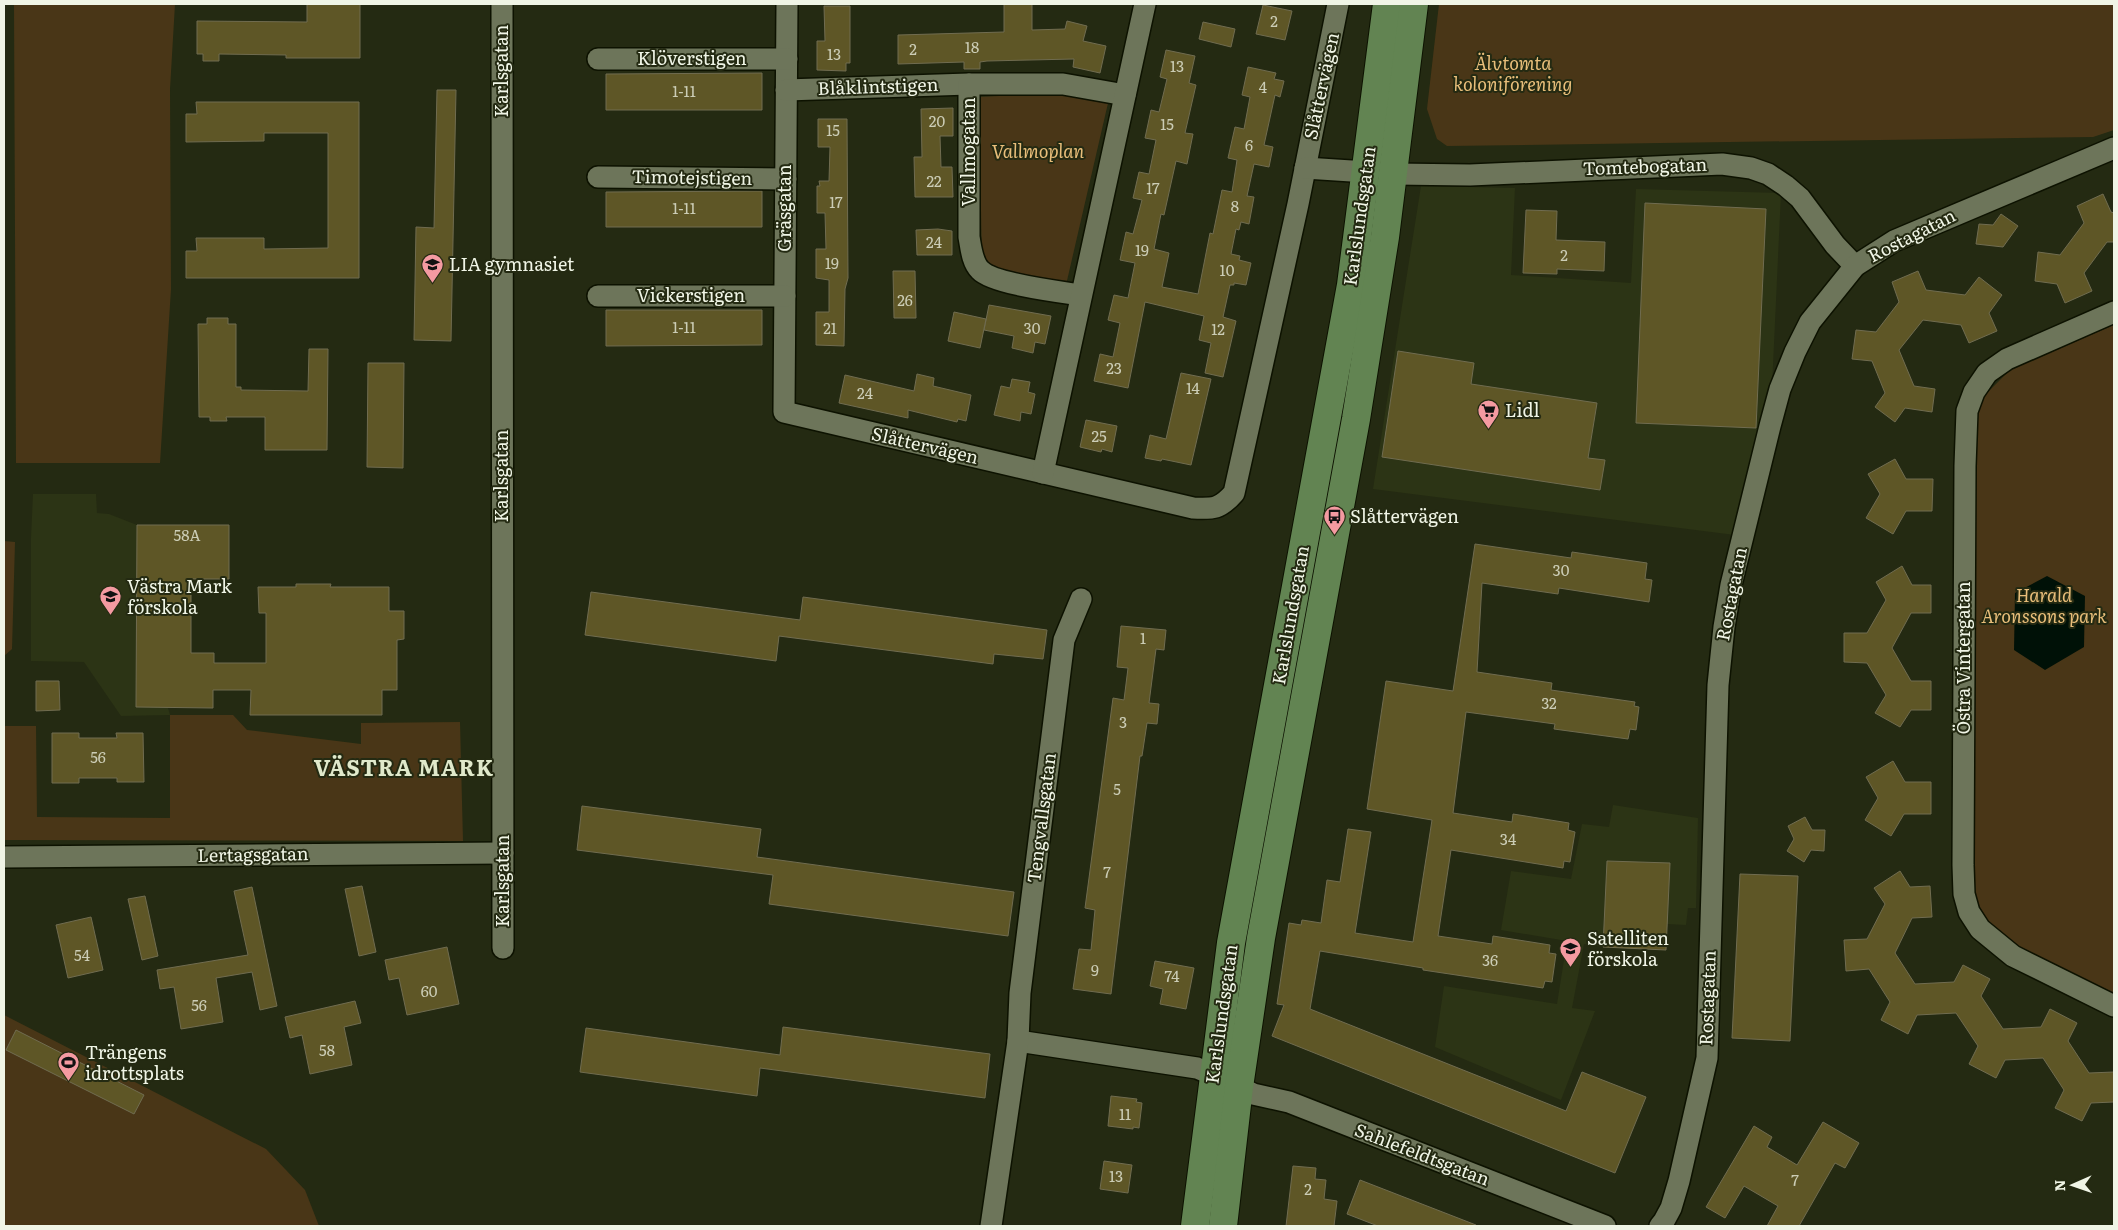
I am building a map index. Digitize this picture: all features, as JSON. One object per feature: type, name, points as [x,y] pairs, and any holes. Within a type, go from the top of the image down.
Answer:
[{"type":"main road","name":"Karlslundsgatan","points":[[1195,1226],[1231,943],[1351,285],[1387,4]]},
{"type":"main road","name":"Karlslundsgatan","points":[[1223,1226],[1251,996],[1356,419],[1394,174],[1414,4]]},
{"type":"main road","points":[[1366,172],[1394,174]]},
{"type":"main road","points":[[1213,1075],[1239,1087]]},
{"type":"street","name":"Karlsgatan","points":[[502,4],[502,948]]},
{"type":"street","name":"Gräsgatan","points":[[784,412],[787,4]]},
{"type":"street","points":[[1043,473],[1145,4]]},
{"type":"street","name":"Slåttervägen","points":[[784,412],[1193,508],[1210,509],[1224,505],[1234,493],[1305,168],[1338,4]]},
{"type":"street","name":"Klöverstigen","points":[[598,60],[787,59]]},
{"type":"street","name":"Vallmogatan","points":[[1081,295],[995,278],[980,270],[972,256],[969,238],[969,84],[1063,84],[1125,96]]},
{"type":"street","name":"Blåklintstigen","points":[[786,90],[969,84]]},
{"type":"street","name":"Rostagatan","points":[[1660,1226],[1670,1208],[1679,1181],[1707,1058],[1718,685],[1724,627],[1731,585],[1778,399],[1792,359],[1810,322],[1855,266],[1894,241],[2114,148]]},
{"type":"street","name":"Tomtebogatan","points":[[1394,174],[1470,175],[1722,164],[1751,168],[1768,174],[1800,198],[1835,245],[1855,266]]},
{"type":"street","points":[[1305,168],[1366,172]]},
{"type":"street","name":"Timotejstigen","points":[[598,177],[786,179]]},
{"type":"street","name":"Vickerstigen","points":[[598,296],[785,296]]},
{"type":"street","name":"Östra Vintergatan","points":[[2114,312],[2007,359],[1987,372],[1974,392],[1967,410],[1965,466],[1963,865],[1964,894],[1969,912],[1980,929],[2013,956],[2114,1006]]},
{"type":"street","name":"Tengvallsgatan","points":[[992,1226],[1018,1041],[1020,993],[1064,640],[1081,599]]},
{"type":"street","name":"Lertagsgatan","points":[[4,857],[503,853]]},
{"type":"street","points":[[1018,1041],[1197,1068],[1213,1075]]},
{"type":"street","name":"Sahlefeldtsgatan","points":[[1239,1087],[1253,1094],[1289,1102],[1605,1226]]},
{"type":"shaded area","points":[[1421,186],[1515,188],[1511,275],[1631,283],[1636,189],[1781,193],[1772,387],[1735,535],[1373,489]]},
{"type":"shaded area","name":"Västra Mark förskola","points":[[33,494],[96,494],[97,513],[109,514],[137,525],[191,525],[191,653],[168,708],[170,715],[121,716],[84,662],[31,661]]},
{"type":"shaded area","points":[[2047,576],[2085,596],[2084,647],[2045,670],[2014,650],[2015,593]]},
{"type":"shaded area","name":"Satelliten förskola","points":[[1613,805],[1698,818],[1696,908],[1688,908],[1686,925],[1667,924],[1666,950],[1603,947],[1584,944],[1572,1008],[1595,1011],[1561,1100],[1435,1047],[1444,986],[1557,1004],[1567,941],[1501,930],[1511,871],[1571,879],[1582,824],[1609,827]]},
{"type":"green space","points":[[14,4],[175,4],[170,89],[171,289],[160,463],[16,463]]},
{"type":"green space","name":"Älvtomta koloniförening","points":[[1439,4],[2114,4],[2114,130],[2093,137],[1447,146],[1437,139],[1427,109]]},
{"type":"green space","name":"Vallmoplan","points":[[1056,93],[1108,103],[1066,285],[982,265],[979,97]]},
{"type":"green space","name":"Harald Aronssons park","points":[[2114,325],[2114,993],[2017,948],[1993,929],[1975,899],[1974,434],[1980,400],[2010,370]]},
{"type":"green space","points":[[4,541],[15,542],[12,649],[4,656]]},
{"type":"green space","points":[[170,715],[233,715],[247,730],[361,744],[361,723],[460,722],[463,841],[4,840],[4,726],[36,726],[37,817],[170,818]]},
{"type":"green space","name":"Trängens idrottsplats","points":[[4,1015],[266,1149],[305,1190],[319,1226],[4,1226]]},
{"type":"building","points":[[307,4],[360,4],[360,58],[286,58],[286,55],[219,54],[219,61],[203,61],[203,54],[197,54],[197,21],[307,22]]},
{"type":"building","points":[[1004,4],[1032,4],[1032,30],[1065,29],[1067,21],[1087,26],[1083,41],[1106,46],[1100,73],[1073,67],[1074,59],[987,61],[980,62],[980,69],[964,69],[964,62],[898,64],[898,35],[1004,32]]},
{"type":"building","points":[[1263,5],[1292,11],[1285,40],[1256,34]]},
{"type":"building","points":[[824,6],[850,6],[850,63],[846,63],[846,71],[817,70],[817,41],[825,41]]},
{"type":"building","points":[[1203,22],[1235,29],[1231,47],[1199,39]]},
{"type":"building","points":[[1166,50],[1195,56],[1189,83],[1196,85],[1185,133],[1193,134],[1187,164],[1176,161],[1164,215],[1161,214],[1154,249],[1169,253],[1162,287],[1198,294],[1210,233],[1213,234],[1222,190],[1232,192],[1237,160],[1228,158],[1235,127],[1244,129],[1250,97],[1242,95],[1248,67],[1276,73],[1274,79],[1284,81],[1280,97],[1275,95],[1264,145],[1273,147],[1269,167],[1254,164],[1247,196],[1254,197],[1249,224],[1241,222],[1239,230],[1236,229],[1231,254],[1240,256],[1239,260],[1251,263],[1246,285],[1234,283],[1234,285],[1230,285],[1223,317],[1236,321],[1223,377],[1205,373],[1211,343],[1199,340],[1204,316],[1145,302],[1128,388],[1094,381],[1100,354],[1113,357],[1120,323],[1108,320],[1114,295],[1128,298],[1135,263],[1120,260],[1126,232],[1133,234],[1142,200],[1133,198],[1139,172],[1149,174],[1156,140],[1145,138],[1151,110],[1159,112],[1167,79],[1160,77]]},
{"type":"building","points":[[762,73],[762,110],[606,110],[606,74]]},
{"type":"building","name":"LIA gymnasiet","points":[[437,90],[456,90],[451,341],[414,340],[416,227],[434,228]]},
{"type":"building","points":[[196,102],[359,102],[359,278],[186,278],[186,251],[197,251],[196,238],[264,238],[264,249],[328,248],[328,133],[264,133],[264,141],[186,142],[186,114],[197,114]]},
{"type":"building","points":[[953,108],[953,136],[940,136],[941,167],[952,167],[953,197],[915,197],[914,157],[922,157],[921,109]]},
{"type":"building","points":[[818,119],[847,119],[848,278],[845,289],[844,346],[816,345],[816,312],[829,312],[829,280],[816,278],[816,249],[826,249],[825,213],[817,213],[817,186],[820,186],[819,181],[829,181],[830,147],[818,147]]},
{"type":"building","points":[[762,191],[762,227],[606,227],[606,192]]},
{"type":"building","points":[[2103,194],[2111,212],[2114,213],[2114,242],[2107,242],[2084,273],[2092,291],[2065,303],[2057,284],[2035,281],[2038,252],[2060,255],[2084,223],[2077,206]]},
{"type":"building","points":[[1645,203],[1766,209],[1756,428],[1636,423]]},
{"type":"building","points":[[1526,210],[1557,211],[1556,240],[1605,242],[1604,271],[1557,269],[1557,274],[1523,273]]},
{"type":"building","points":[[2001,214],[2018,226],[2003,247],[1976,244],[1979,224],[1993,225]]},
{"type":"building","points":[[938,229],[952,231],[952,255],[917,255],[916,230]]},
{"type":"building","points":[[893,271],[915,271],[916,318],[894,318]]},
{"type":"building","points":[[1918,271],[1926,290],[1965,295],[1979,277],[2002,295],[1989,313],[1997,331],[1969,343],[1961,325],[1923,320],[1899,350],[1914,386],[1935,389],[1932,412],[1905,408],[1895,422],[1875,407],[1885,393],[1872,361],[1852,359],[1856,330],[1876,332],[1899,302],[1892,282]]},
{"type":"building","points":[[989,305],[1051,316],[1045,344],[1035,342],[1033,353],[1012,348],[1014,336],[984,330]]},
{"type":"building","points":[[606,310],[762,310],[762,345],[606,346]]},
{"type":"building","points":[[954,312],[986,319],[980,348],[948,341]]},
{"type":"building","points":[[207,318],[228,318],[228,324],[236,324],[236,387],[241,387],[241,390],[308,391],[309,349],[328,349],[327,450],[265,450],[265,417],[226,417],[227,421],[210,421],[210,417],[199,417],[198,324],[207,324]]},
{"type":"building","name":"Lidl","points":[[1398,351],[1474,363],[1471,384],[1597,403],[1588,458],[1605,460],[1600,490],[1382,457]]},
{"type":"building","points":[[368,363],[404,363],[403,468],[367,467]]},
{"type":"building","points":[[1181,373],[1211,379],[1191,465],[1162,459],[1161,461],[1145,458],[1150,435],[1166,439]]},
{"type":"building","points":[[917,374],[934,378],[933,386],[971,395],[966,421],[958,419],[957,422],[908,410],[908,418],[839,403],[845,375],[914,391]]},
{"type":"building","points":[[1012,379],[1030,382],[1028,392],[1035,394],[1031,414],[1021,412],[1020,421],[994,415],[1001,386],[1010,388]]},
{"type":"building","points":[[1086,420],[1117,426],[1112,452],[1102,449],[1101,452],[1080,447]]},
{"type":"building","points":[[1895,459],[1906,479],[1933,479],[1932,511],[1906,511],[1893,534],[1866,518],[1880,494],[1868,474]]},
{"type":"building","points":[[137,525],[229,525],[229,579],[191,579],[191,653],[214,653],[214,663],[266,663],[266,613],[259,613],[258,587],[296,587],[296,584],[331,584],[330,587],[389,587],[389,611],[404,611],[404,639],[397,640],[397,690],[382,690],[382,715],[250,715],[251,690],[213,690],[213,708],[136,707]]},
{"type":"building","points":[[1475,544],[1571,558],[1572,552],[1647,563],[1645,579],[1652,580],[1649,602],[1559,588],[1558,594],[1482,583],[1477,672],[1552,683],[1551,690],[1635,702],[1634,706],[1639,707],[1636,730],[1630,729],[1628,739],[1554,729],[1555,724],[1466,712],[1453,813],[1512,822],[1513,814],[1569,823],[1568,830],[1575,832],[1570,862],[1564,861],[1563,868],[1451,850],[1438,936],[1492,944],[1493,936],[1550,945],[1549,953],[1556,954],[1552,982],[1545,981],[1543,988],[1423,970],[1423,968],[1320,951],[1310,1009],[1566,1111],[1582,1072],[1646,1097],[1615,1173],[1272,1036],[1284,1005],[1277,1004],[1289,923],[1301,925],[1302,920],[1321,923],[1327,880],[1340,882],[1348,829],[1371,832],[1355,933],[1413,942],[1432,820],[1367,809],[1386,681],[1453,691]]},
{"type":"building","points":[[1902,566],[1912,585],[1931,585],[1931,613],[1911,613],[1892,648],[1911,681],[1931,681],[1931,710],[1911,710],[1900,727],[1875,713],[1886,695],[1867,663],[1844,662],[1844,633],[1867,633],[1886,600],[1876,582]]},
{"type":"building","points":[[591,592],[800,620],[803,597],[1047,630],[1043,659],[994,654],[993,664],[779,636],[776,661],[585,635]]},
{"type":"building","points":[[1121,626],[1166,630],[1164,650],[1156,649],[1149,703],[1159,704],[1157,724],[1147,723],[1142,756],[1140,756],[1111,994],[1073,989],[1079,949],[1091,950],[1095,910],[1085,908],[1113,698],[1124,700],[1128,668],[1117,667]]},
{"type":"building","points":[[36,681],[59,681],[60,710],[36,711]]},
{"type":"building","points":[[52,733],[79,733],[79,738],[117,738],[116,733],[143,733],[144,782],[117,782],[117,778],[79,778],[79,783],[52,783]]},
{"type":"building","points":[[1893,761],[1905,782],[1931,782],[1931,814],[1904,814],[1891,836],[1865,820],[1878,798],[1866,777]]},
{"type":"building","points":[[582,806],[761,829],[757,857],[1014,892],[1008,936],[769,904],[773,875],[577,850]]},
{"type":"building","points":[[1805,817],[1812,830],[1825,830],[1824,851],[1811,850],[1804,862],[1787,851],[1794,839],[1788,826]]},
{"type":"building","points":[[1607,861],[1670,863],[1666,950],[1603,947]]},
{"type":"building","points":[[1900,871],[1910,887],[1930,886],[1932,917],[1912,918],[1895,953],[1915,984],[1954,982],[1963,965],[1990,979],[1981,996],[2003,1029],[2041,1027],[2050,1009],[2077,1023],[2068,1041],[2089,1073],[2114,1072],[2114,1102],[2091,1103],[2082,1121],[2055,1108],[2064,1090],[2043,1058],[2005,1060],[1996,1078],[1969,1064],[1978,1046],[1956,1013],[1917,1015],[1908,1034],[1881,1020],[1890,1002],[1869,969],[1846,971],[1844,940],[1867,939],[1885,904],[1874,888]]},
{"type":"building","points":[[1740,874],[1798,876],[1790,1041],[1732,1038]]},
{"type":"building","points":[[362,886],[376,952],[359,956],[345,889]]},
{"type":"building","points":[[252,887],[277,1006],[260,1010],[252,972],[216,978],[223,1022],[181,1029],[174,987],[160,989],[157,970],[248,955],[234,891]]},
{"type":"building","points":[[145,896],[158,956],[142,960],[128,899]]},
{"type":"building","points":[[91,917],[103,970],[68,978],[56,925]]},
{"type":"building","points":[[447,947],[459,1004],[407,1015],[399,978],[389,980],[385,960]]},
{"type":"building","points":[[1155,961],[1194,968],[1186,1009],[1160,1004],[1163,989],[1150,986]]},
{"type":"building","points":[[355,1001],[361,1023],[344,1027],[352,1065],[310,1074],[302,1035],[290,1038],[285,1017]]},
{"type":"building","points":[[783,1027],[990,1054],[985,1098],[760,1068],[757,1096],[580,1072],[586,1028],[780,1055]]},
{"type":"building","points":[[16,1030],[144,1095],[134,1114],[6,1050]]},
{"type":"building","points":[[1111,1096],[1137,1099],[1136,1102],[1142,1103],[1139,1128],[1108,1126]]},
{"type":"building","points":[[1823,1122],[1859,1143],[1845,1168],[1835,1163],[1799,1226],[1767,1226],[1778,1206],[1744,1186],[1725,1218],[1706,1207],[1754,1126],[1772,1137],[1767,1147],[1797,1165]]},
{"type":"building","points":[[1104,1161],[1132,1165],[1128,1193],[1100,1189]]},
{"type":"building","points":[[1293,1166],[1316,1168],[1315,1179],[1326,1180],[1324,1199],[1337,1201],[1334,1226],[1286,1226]]},
{"type":"building","points":[[1360,1180],[1476,1226],[1378,1226],[1347,1214]]},
{"type":"place","name":"LIA gymnasiet","points":[[433,284]]},
{"type":"place","name":"Lidl","points":[[1489,430]]},
{"type":"place","name":"Slåttervägen","points":[[1334,536]]},
{"type":"place","name":"Västra Mark förskola","points":[[111,616]]},
{"type":"place","name":"Satelliten förskola","points":[[1571,968]]},
{"type":"place","name":"Trängens idrottsplats","points":[[69,1082]]},
{"type":"district","name":"VÄSTRA MARK","points":[[404,768]]}]
